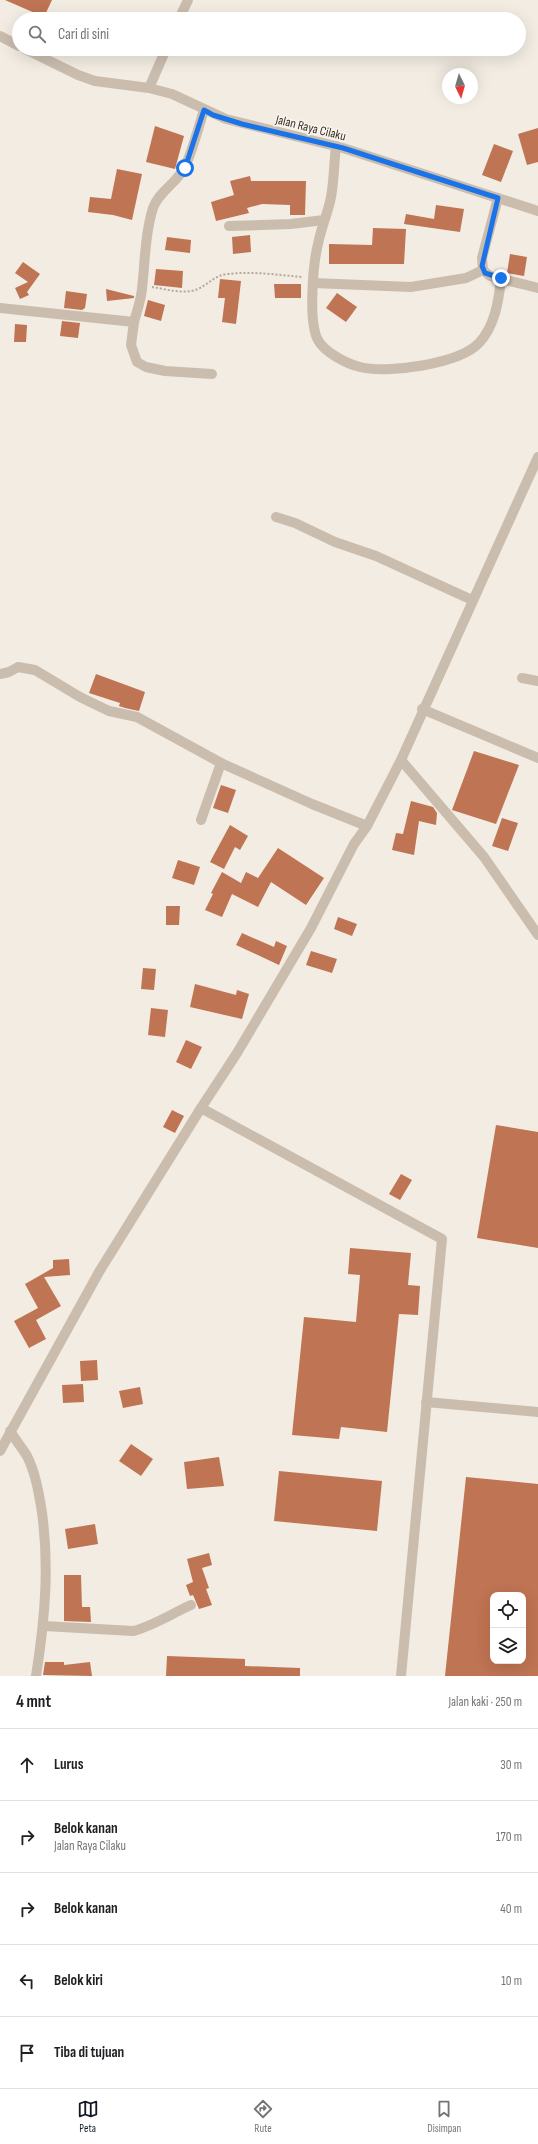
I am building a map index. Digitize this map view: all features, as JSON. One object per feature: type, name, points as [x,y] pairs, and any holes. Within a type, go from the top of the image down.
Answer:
[{"type":"street","points":[[183,12],[188,0]]},
{"type":"street","points":[[0,36],[12,42]]},
{"type":"street","name":"Jalan Raya Cilaku","points":[[39,56],[78,75],[103,82],[149,88],[184,99],[204,110],[237,122],[336,146],[538,211]]},
{"type":"street","points":[[149,88],[163,56]]},
{"type":"street","points":[[204,110],[185,168],[177,180],[158,198],[154,205],[150,218],[144,255],[142,285],[131,345],[137,362],[146,367],[212,374]]},
{"type":"street","points":[[336,146],[330,199],[317,246],[313,280],[313,326],[318,340],[327,350],[348,362],[361,367],[379,369],[432,364],[451,358],[470,350],[479,343],[494,317],[500,297],[501,278]]},
{"type":"street","points":[[498,198],[482,258],[483,270],[490,276],[538,288]]},
{"type":"street","points":[[229,226],[291,224],[324,220]]},
{"type":"street","points":[[313,280],[416,287],[466,278],[483,270]]},
{"type":"street","points":[[0,308],[134,322]]},
{"type":"street","points":[[0,1451],[99,1272],[237,1053],[311,928],[354,844],[367,826],[401,760],[422,709],[538,457]]},
{"type":"street","points":[[276,517],[295,523],[335,542],[376,556],[472,600]]},
{"type":"street","points":[[0,674],[9,672],[18,667],[35,670],[80,697],[109,711],[141,719],[221,763],[312,804],[367,826]]},
{"type":"street","points":[[522,678],[538,681]]},
{"type":"street","points":[[422,709],[538,758]]},
{"type":"street","points":[[401,760],[484,856],[538,935]]},
{"type":"street","points":[[201,820],[221,763]]},
{"type":"street","points":[[201,1108],[442,1239],[401,1676]]},
{"type":"street","points":[[426,1402],[538,1412]]},
{"type":"street","points":[[10,1431],[27,1457],[37,1483],[45,1535],[46,1584],[44,1626],[36,1676]]},
{"type":"street","points":[[44,1626],[133,1631],[145,1628],[157,1620],[191,1605]]},
{"type":"path","points":[[142,285],[177,291],[190,290],[198,288],[216,276],[238,273],[313,280]]},
{"type":"building","points":[[5,0],[52,0],[46,12],[33,12]]},
{"type":"building","points":[[155,126],[184,136],[175,169],[146,162]]},
{"type":"building","points":[[538,128],[538,162],[527,165],[518,134]]},
{"type":"building","points":[[494,144],[513,151],[501,182],[482,175]]},
{"type":"building","points":[[117,169],[142,174],[132,220],[113,215],[88,212],[90,197],[111,199]]},
{"type":"building","points":[[250,176],[251,181],[306,181],[305,215],[290,215],[290,205],[262,204],[247,208],[249,213],[216,221],[211,202],[234,195],[230,181]]},
{"type":"building","points":[[436,205],[464,209],[460,232],[404,224],[406,214],[434,219]]},
{"type":"building","points":[[373,228],[406,229],[404,264],[329,264],[329,244],[372,245]]},
{"type":"building","points":[[250,235],[251,252],[233,254],[232,237]]},
{"type":"building","points":[[167,237],[191,240],[190,253],[165,250]]},
{"type":"building","points":[[510,254],[527,257],[524,276],[507,273]]},
{"type":"building","points":[[23,262],[40,274],[27,292],[29,295],[20,299],[15,288],[28,282],[15,273]]},
{"type":"building","points":[[156,269],[183,271],[182,288],[154,285]]},
{"type":"building","points":[[220,279],[241,281],[236,324],[222,322],[225,298],[218,298]]},
{"type":"building","points":[[274,284],[301,284],[301,298],[275,298]]},
{"type":"building","points":[[106,289],[134,296],[134,298],[107,301]]},
{"type":"building","points":[[66,291],[87,294],[85,308],[82,310],[64,308]]},
{"type":"building","points":[[337,293],[357,307],[346,322],[326,308]]},
{"type":"building","points":[[148,300],[165,305],[161,321],[144,316]]},
{"type":"building","points":[[62,321],[80,323],[78,338],[60,336]]},
{"type":"building","points":[[15,324],[27,325],[26,342],[14,342]]},
{"type":"building","points":[[96,674],[145,692],[139,711],[119,706],[120,703],[89,693]]},
{"type":"building","points":[[474,751],[519,765],[496,824],[452,810]]},
{"type":"building","points":[[221,785],[236,790],[228,813],[213,808]]},
{"type":"building","points":[[411,801],[433,807],[437,813],[436,825],[419,821],[414,855],[392,850],[396,833],[403,834]]},
{"type":"building","points":[[502,818],[518,823],[508,851],[492,846]]},
{"type":"building","points":[[230,825],[248,836],[240,850],[235,847],[224,869],[210,862]]},
{"type":"building","points":[[278,848],[324,878],[306,905],[271,882],[258,907],[232,894],[222,917],[205,910],[213,894],[211,893],[222,872],[241,883],[246,872],[258,878]]},
{"type":"building","points":[[178,860],[200,867],[194,885],[172,878]]},
{"type":"building","points":[[166,906],[180,906],[179,925],[166,925]]},
{"type":"building","points":[[338,917],[357,924],[352,936],[334,929]]},
{"type":"building","points":[[242,933],[274,947],[276,941],[287,946],[279,965],[236,945]]},
{"type":"building","points":[[311,951],[337,959],[332,973],[306,965]]},
{"type":"building","points":[[143,968],[156,969],[154,990],[141,989]]},
{"type":"building","points":[[195,984],[236,995],[237,990],[249,994],[242,1019],[190,1007]]},
{"type":"building","points":[[151,1008],[168,1010],[165,1037],[148,1035]]},
{"type":"building","points":[[186,1040],[202,1047],[191,1069],[176,1062]]},
{"type":"building","points":[[172,1110],[184,1116],[175,1133],[163,1127]]},
{"type":"building","points":[[496,1125],[538,1132],[538,1248],[477,1238]]},
{"type":"building","points":[[401,1174],[412,1180],[400,1200],[389,1194]]},
{"type":"building","points":[[350,1248],[411,1253],[408,1285],[420,1286],[418,1315],[399,1314],[387,1432],[341,1427],[339,1439],[292,1435],[304,1317],[356,1322],[360,1275],[348,1274]]},
{"type":"building","points":[[69,1259],[70,1275],[44,1277],[61,1306],[36,1320],[46,1339],[29,1348],[14,1321],[38,1308],[25,1284],[53,1268],[53,1260]]},
{"type":"building","points":[[97,1360],[98,1380],[81,1381],[80,1361]]},
{"type":"building","points":[[83,1384],[84,1402],[63,1403],[62,1385]]},
{"type":"building","points":[[140,1387],[143,1404],[123,1408],[119,1391]]},
{"type":"building","points":[[131,1444],[153,1459],[141,1476],[119,1461]]},
{"type":"building","points":[[219,1457],[224,1486],[187,1489],[184,1462]]},
{"type":"building","points":[[279,1471],[382,1481],[377,1531],[274,1521]]},
{"type":"building","points":[[466,1477],[538,1484],[538,1676],[445,1676]]},
{"type":"building","points":[[95,1524],[98,1544],[68,1549],[65,1529]]},
{"type":"building","points":[[209,1553],[212,1565],[202,1568],[209,1588],[206,1589],[212,1605],[199,1609],[193,1595],[190,1596],[186,1585],[193,1582],[187,1559]]},
{"type":"building","points":[[64,1575],[81,1575],[82,1607],[90,1607],[91,1622],[64,1621]]},
{"type":"building","points":[[167,1656],[245,1659],[245,1666],[300,1668],[300,1676],[166,1676]]},
{"type":"building","points":[[45,1662],[64,1662],[64,1665],[90,1662],[92,1676],[43,1675]]},
{"type":"route","points":[[185,168],[204,110],[213,115],[242,124],[277,131],[343,148],[498,198],[482,258],[482,266],[485,273],[490,276],[501,278]]}]
